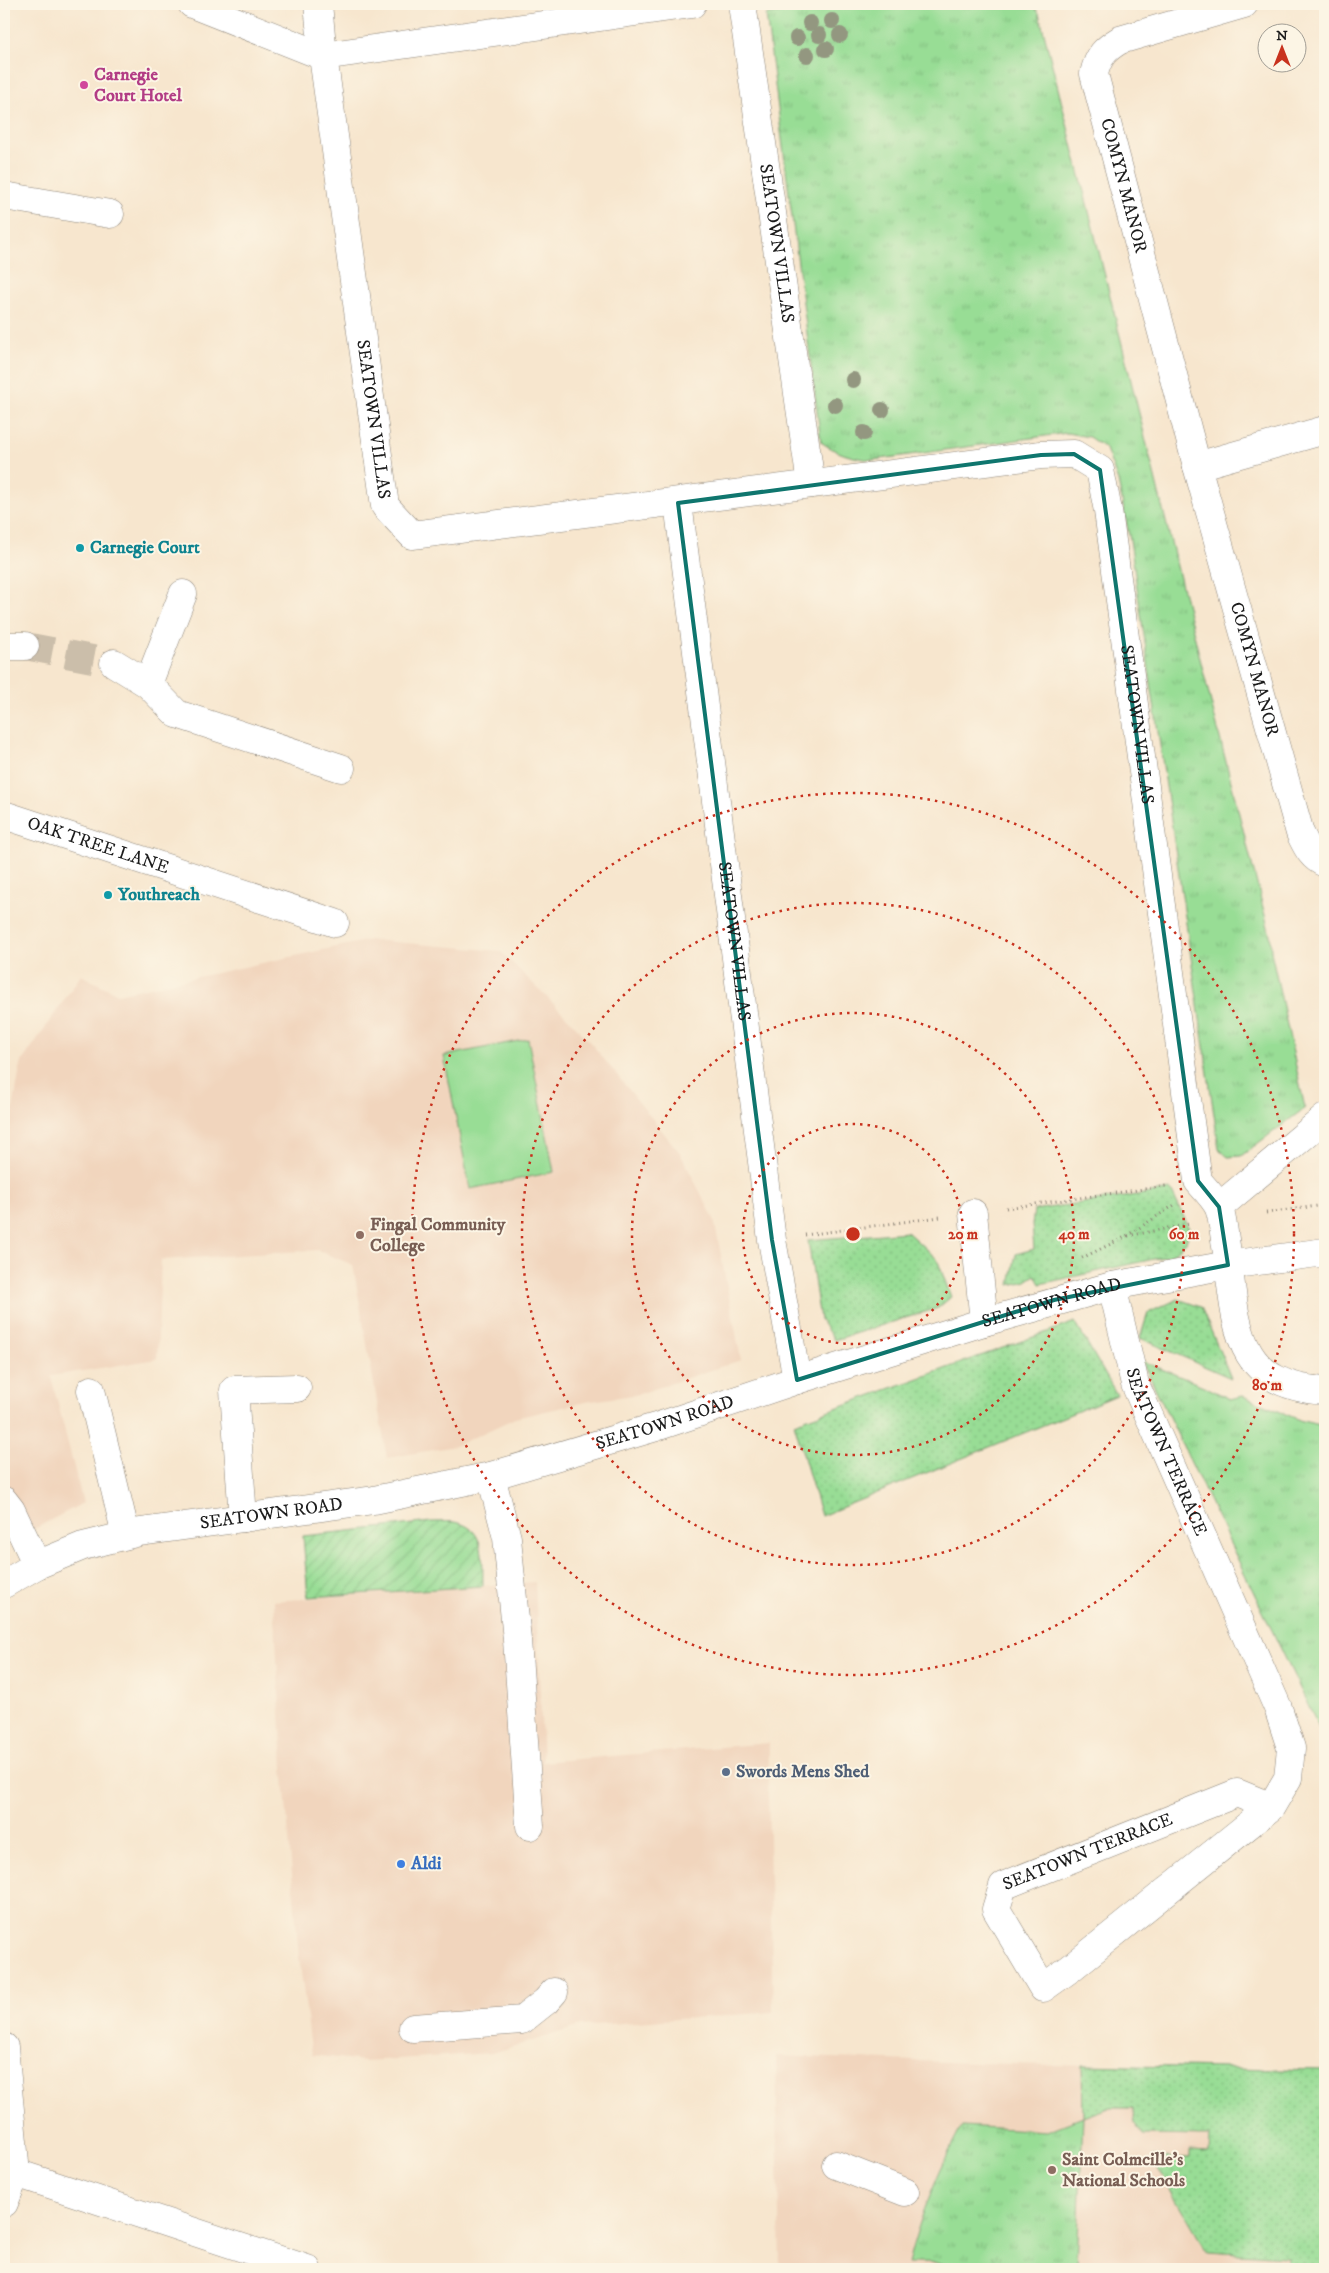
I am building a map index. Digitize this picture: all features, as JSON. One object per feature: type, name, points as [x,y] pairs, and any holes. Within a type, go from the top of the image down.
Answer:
[{"type":"street","points":[[192,4],[323,56],[692,4]]},
{"type":"street","name":"SEATOWN VILLAS","points":[[318,4],[323,56],[385,506],[412,535],[1041,455],[1074,454],[1100,470],[1108,511],[1198,1181],[1220,1212]]},
{"type":"street","name":"SEATOWN VILLAS","points":[[742,4],[810,484]]},
{"type":"street","name":"COMYN MANOR","points":[[1244,4],[1120,40],[1106,48],[1097,59],[1094,74],[1197,466],[1300,833],[1308,850],[1325,863]]},
{"type":"street","points":[[4,196],[110,214]]},
{"type":"street","points":[[1197,466],[1325,430]]},
{"type":"street","name":"SEATOWN VILLAS","points":[[678,502],[772,1240],[797,1380]]},
{"type":"street","points":[[148,684],[183,594]]},
{"type":"street","points":[[114,663],[148,684],[177,714],[341,768]]},
{"type":"street","name":"OAK TREE LANE","points":[[4,815],[335,923]]},
{"type":"street","points":[[1325,1118],[1220,1212],[1237,1322],[1245,1348],[1256,1364],[1280,1383],[1304,1389],[1325,1391]]},
{"type":"street","points":[[973,1213],[984,1322]]},
{"type":"street","name":"SEATOWN ROAD","points":[[4,1584],[37,1565],[83,1546],[126,1536],[374,1500],[491,1476],[656,1428],[797,1380],[984,1322],[1112,1286],[1325,1252]]},
{"type":"street","name":"SEATOWN TERRACE","points":[[1112,1286],[1135,1384],[1278,1708],[1291,1748],[1288,1778],[1271,1807],[1071,1968],[1043,1988],[996,1909],[1003,1886],[1236,1793],[1271,1807]]},
{"type":"street","points":[[243,1518],[234,1390],[297,1388]]},
{"type":"street","points":[[91,1390],[126,1536]]},
{"type":"street","points":[[491,1476],[506,1538],[517,1640],[530,1826]]},
{"type":"street","points":[[4,1501],[11,1510],[37,1565]]},
{"type":"street","points":[[413,2028],[522,2020],[546,2001],[554,1992]]},
{"type":"street","points":[[4,2047],[16,2173],[4,2203]]},
{"type":"street","points":[[836,2165],[905,2192]]},
{"type":"street","points":[[16,2173],[307,2269]]},
{"type":"path","points":[[1128,1191],[1160,1186]]},
{"type":"path","points":[[1125,1237],[1220,1212],[1325,1205]]},
{"type":"highlighted area","points":[[1074,454],[1100,470],[1198,1181],[1219,1207],[1228,1265],[1054,1300],[797,1380],[772,1240],[678,503],[1041,455]]},
{"type":"shaded area","name":"Fingal Community College","points":[[370,940],[500,951],[569,1019],[595,1048],[680,1153],[714,1219],[741,1360],[639,1394],[585,1402],[515,1418],[455,1446],[387,1458],[353,1265],[317,1250],[161,1260],[157,1359],[51,1376],[83,1503],[4,1545],[4,1159],[21,1063],[81,975],[118,994]]},
{"type":"shaded area","points":[[535,1582],[543,1762],[769,1743],[768,1794],[773,2012],[581,2026],[492,2053],[364,2061],[312,2055],[299,1957],[283,1767],[274,1601]]},
{"type":"shaded area","name":"Saint Colmcille's National Schools","points":[[776,2056],[1180,2068],[1325,2269],[780,2269]]},
{"type":"green space","points":[[840,4],[1032,4],[1039,13],[1270,935],[1271,951],[1305,1108],[1241,1156],[1228,1157],[1219,1149],[1130,540],[1118,481],[1106,449],[1089,437],[1067,433],[873,460],[846,455],[833,450],[821,442],[766,15]]},
{"type":"green space","points":[[528,1039],[554,1172],[470,1189],[444,1056]]},
{"type":"green space","points":[[1171,1190],[1190,1230],[1186,1242],[1172,1255],[1040,1284],[1035,1275],[1026,1281],[1010,1285],[1016,1254],[1034,1249],[1032,1224],[1034,1210]]},
{"type":"green space","points":[[907,1232],[937,1259],[951,1297],[938,1308],[834,1340],[820,1319],[808,1240]]},
{"type":"green space","points":[[1178,1299],[1201,1307],[1231,1378],[1140,1338],[1148,1313]]},
{"type":"green space","points":[[1075,1322],[1117,1395],[821,1516],[794,1423]]},
{"type":"green space","points":[[1142,1361],[1206,1387],[1230,1399],[1243,1396],[1302,1421],[1325,1426],[1325,1735],[1322,1734]]},
{"type":"green space","points":[[431,1522],[459,1523],[470,1528],[476,1535],[482,1550],[483,1586],[308,1597],[303,1536]]},
{"type":"green space","points":[[1082,2065],[1325,2070],[1325,2269],[1286,2269],[1286,2257],[1207,2252],[1151,2157],[1190,2158],[1190,2151],[1209,2152],[1210,2136],[1143,2135],[1134,2123],[1133,2108],[1108,2108],[1083,2117]]},
{"type":"green space","points":[[1083,2117],[1077,2265],[908,2263],[931,2193],[945,2159],[962,2126],[1047,2131]]},
{"type":"tunnel","points":[[25,646],[114,663]]},
{"type":"place","name":"Carnegie Court Hotel","points":[[84,85]]},
{"type":"place","name":"Carnegie Court","points":[[80,548]]},
{"type":"place","name":"Youthreach","points":[[108,895]]},
{"type":"place","name":"Fingal Community College","points":[[360,1235]]},
{"type":"place","name":"Swords Mens Shed","points":[[726,1772]]},
{"type":"place","name":"Aldi","points":[[401,1864]]},
{"type":"place","name":"Saint Colmcille's National Schools","points":[[1052,2170]]}]
